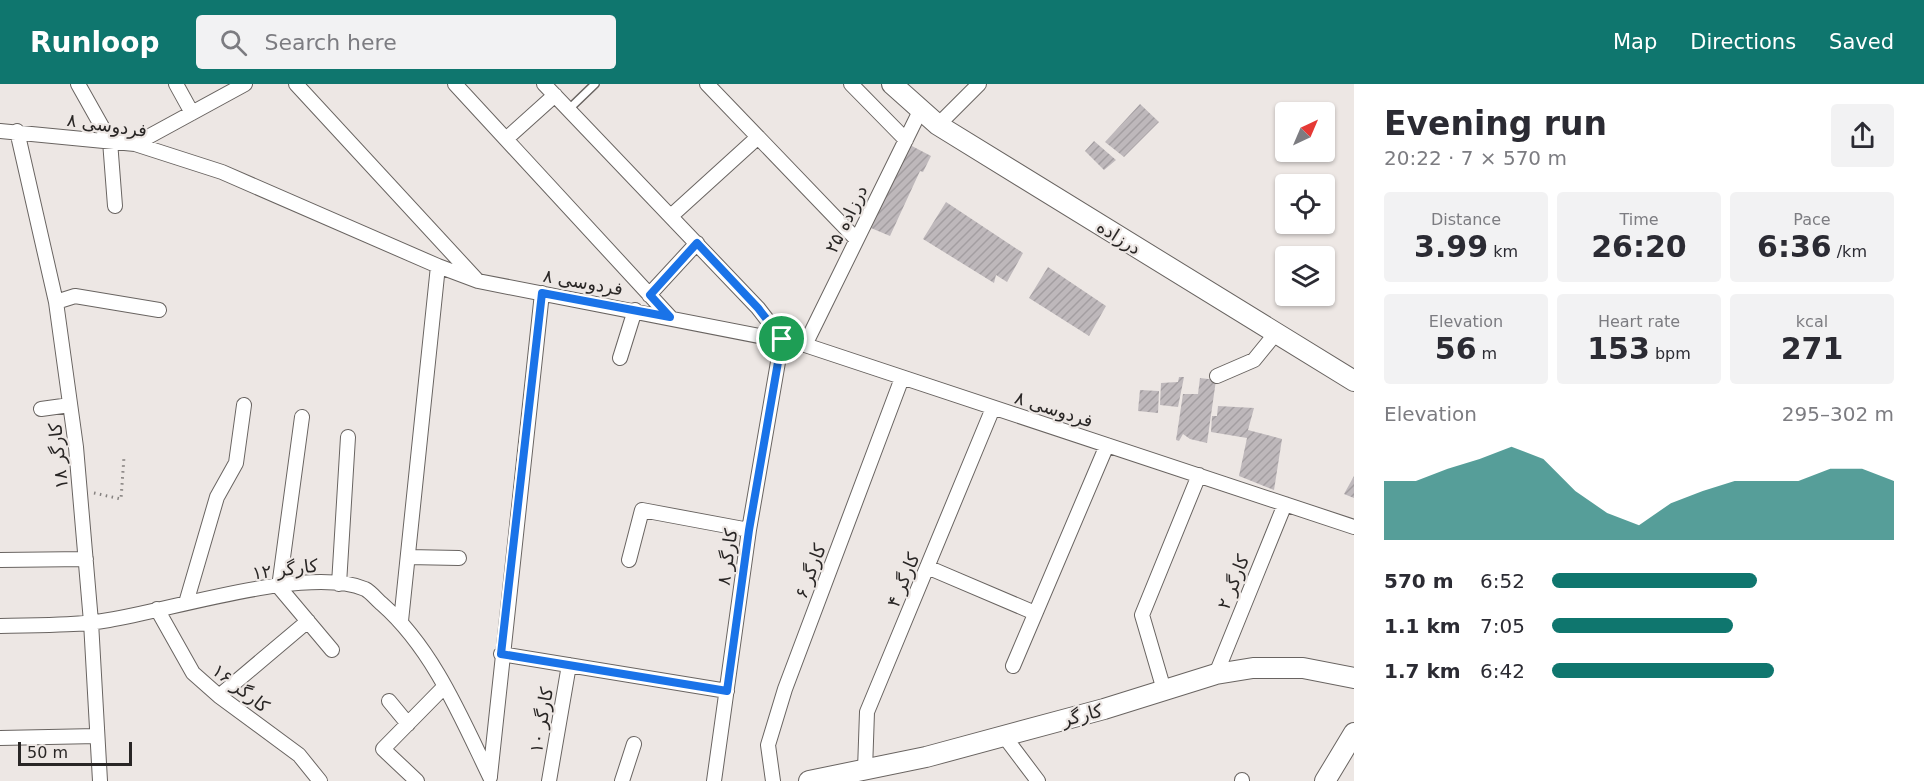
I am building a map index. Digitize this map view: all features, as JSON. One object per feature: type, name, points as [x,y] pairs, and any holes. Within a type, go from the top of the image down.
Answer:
[{"type":"street","points":[[78,84],[110,141],[115,206]]},
{"type":"street","points":[[176,84],[192,113]]},
{"type":"street","points":[[135,144],[245,84]]},
{"type":"street","points":[[296,84],[478,281]]},
{"type":"street","points":[[455,84],[670,317]]},
{"type":"street","points":[[544,84],[758,308],[782,339]]},
{"type":"street","points":[[707,84],[856,239]]},
{"type":"street","points":[[851,84],[906,140]]},
{"type":"street","name":"درزاده","points":[[892,84],[938,125],[1354,381]]},
{"type":"street","points":[[938,125],[979,84]]},
{"type":"street","points":[[506,140],[555,95]]},
{"type":"street","name":"درزاده ۲۵","points":[[805,345],[920,111]]},
{"type":"street","name":"فردوسی ۸","points":[[0,131],[135,144],[222,172],[438,266],[478,281],[805,345],[1354,527]]},
{"type":"street","name":"کارگر ۱۸","points":[[17,131],[56,302],[70,405],[86,559],[100,781]]},
{"type":"street","points":[[671,216],[758,137]]},
{"type":"street","points":[[650,295],[697,243]]},
{"type":"street","points":[[401,621],[438,266]]},
{"type":"street","name":"کارگر ۱۲","points":[[489,779],[542,293]]},
{"type":"street","points":[[56,302],[75,296],[159,310]]},
{"type":"street","points":[[620,358],[635,310]]},
{"type":"street","points":[[1217,376],[1254,360],[1276,333]]},
{"type":"street","name":"کارگر ۸","points":[[714,781],[749,530],[782,339]]},
{"type":"street","name":"کارگر ۶","points":[[773,781],[768,746],[785,690],[902,378]]},
{"type":"street","points":[[41,409],[70,405]]},
{"type":"street","points":[[186,603],[217,497],[236,463],[244,405]]},
{"type":"street","name":"کارگر ۴","points":[[865,770],[867,712],[993,408]]},
{"type":"street","points":[[302,417],[279,587],[332,650]]},
{"type":"street","points":[[339,584],[348,437]]},
{"type":"street","points":[[1013,666],[1107,445]]},
{"type":"street","points":[[1164,690],[1142,615],[1199,475]]},
{"type":"street","name":"کارگر ۲","points":[[1216,674],[1285,504]]},
{"type":"street","points":[[629,560],[642,510],[749,530]]},
{"type":"street","points":[[408,557],[459,558]]},
{"type":"street","points":[[0,560],[86,559]]},
{"type":"street","points":[[927,567],[1035,613]]},
{"type":"street","name":"کارگر ۱۲","points":[[0,626],[91,622],[320,580],[366,590],[401,621],[444,687],[489,779]]},
{"type":"street","name":"کارگر ۱۶","points":[[157,609],[193,673],[219,696],[299,756],[320,781]]},
{"type":"street","points":[[219,696],[308,621]]},
{"type":"street","points":[[501,654],[727,691]]},
{"type":"street","name":"کارگر ۱۰","points":[[549,781],[569,665]]},
{"type":"street","name":"کارگر","points":[[809,781],[926,757],[1216,674],[1253,668],[1303,668],[1354,678]]},
{"type":"street","points":[[417,781],[383,749],[444,687]]},
{"type":"street","points":[[389,701],[408,724]]},
{"type":"street","points":[[1325,781],[1354,733]]},
{"type":"street","points":[[0,738],[97,736]]},
{"type":"street","points":[[1004,736],[1038,781]]},
{"type":"street","points":[[622,781],[634,744]]},
{"type":"lane","points":[[569,110],[595,84]]},
{"type":"path","points":[[80,491],[121,499],[124,457]]},
{"type":"building","points":[[1140,104],[1159,122],[1124,157],[1105,142]]},
{"type":"building","points":[[1094,141],[1116,160],[1104,170],[1085,151]]},
{"type":"building","points":[[910,145],[931,156],[923,172],[920,171],[890,236],[871,228]]},
{"type":"building","points":[[946,202],[1023,253],[1007,282],[996,275],[994,283],[923,239]]},
{"type":"building","points":[[1048,267],[1106,306],[1089,336],[1029,298]]},
{"type":"building","points":[[1179,377],[1184,377],[1178,407],[1160,405],[1161,383],[1178,382]]},
{"type":"building","points":[[1200,378],[1216,380],[1207,443],[1190,439],[1183,434],[1179,441],[1176,440],[1183,394],[1198,394]]},
{"type":"building","points":[[1140,390],[1159,391],[1158,413],[1138,411]]},
{"type":"building","points":[[1218,406],[1254,408],[1248,430],[1282,439],[1274,490],[1239,476],[1247,438],[1211,432],[1212,416],[1217,416]]},
{"type":"building","points":[[1354,476],[1354,498],[1344,494]]},
{"type":"route","points":[[697,243],[758,308],[782,339],[749,530],[727,691],[501,654],[542,293],[670,317],[650,295],[697,243]]}]
